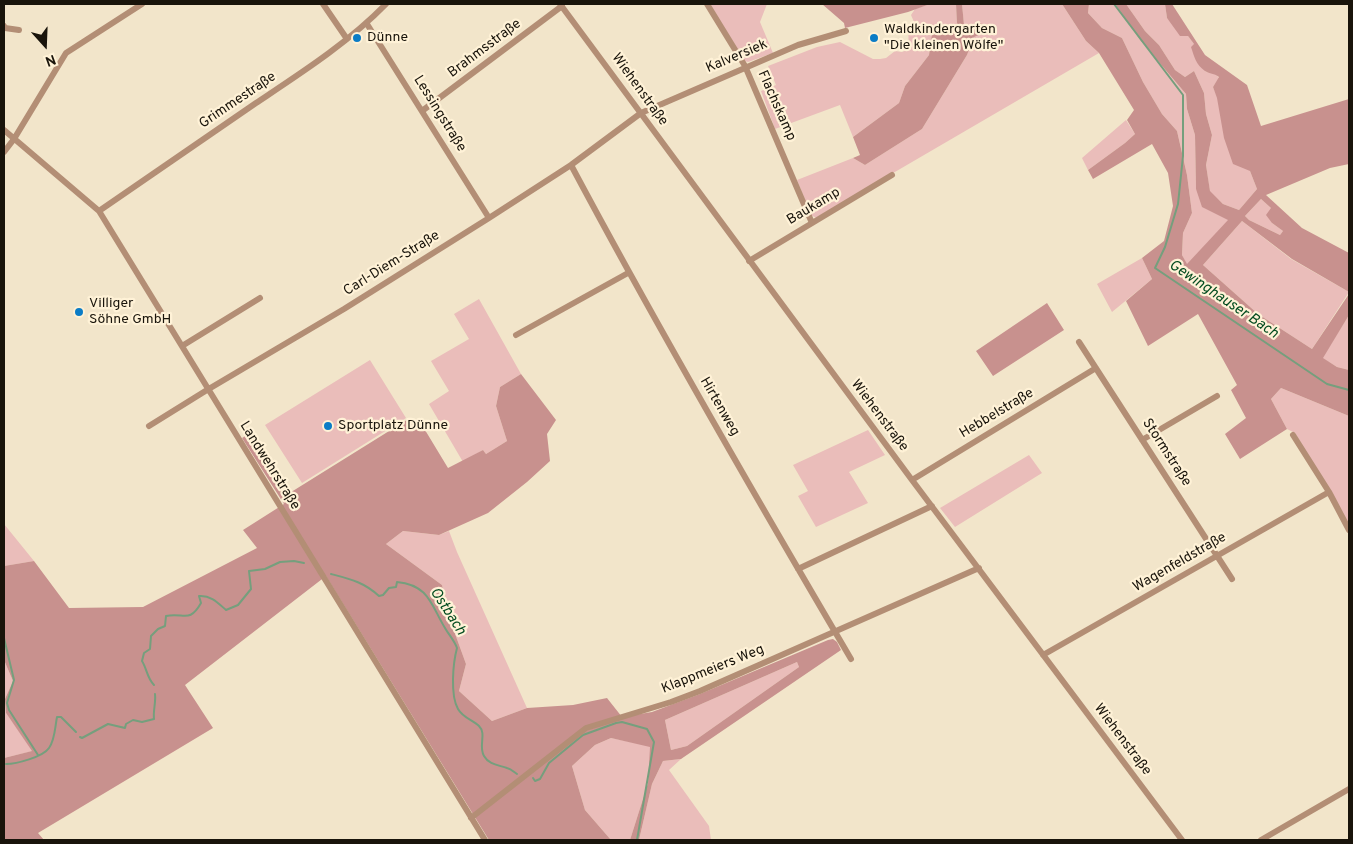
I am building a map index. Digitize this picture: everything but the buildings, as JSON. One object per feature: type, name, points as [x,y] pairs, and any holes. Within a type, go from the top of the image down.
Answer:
[{"type":"street","points":[[4,152],[66,53],[142,4]]},
{"type":"street","points":[[323,4],[347,39]]},
{"type":"street","name":"Grimmestraße","points":[[99,211],[347,39],[366,24],[386,4]]},
{"type":"street","name":"Flachskamp","points":[[706,4],[745,66],[812,223]]},
{"type":"street","name":"Brahmsstraße","points":[[422,111],[561,5]]},
{"type":"street","name":"Wiehenstraße","points":[[561,5],[749,261],[1182,840]]},
{"type":"street","name":"Lessingstraße","points":[[366,24],[489,218]]},
{"type":"street","points":[[4,26],[19,30]]},
{"type":"street","name":"Kalversiek","points":[[641,113],[798,44],[846,31]]},
{"type":"street","name":"Carl-Diem-Straße","points":[[150,426],[344,309],[489,218],[571,165],[641,113]]},
{"type":"street","name":"Landwehrstraße","points":[[4,130],[99,211],[207,390],[485,840]]},
{"type":"street","name":"Hirtenweg","points":[[571,165],[628,273],[851,659]]},
{"type":"street","name":"Baukamp","points":[[749,261],[892,175]]},
{"type":"street","points":[[516,335],[628,273]]},
{"type":"street","points":[[182,346],[260,298]]},
{"type":"street","name":"Stormstraße","points":[[1078,342],[1232,578]]},
{"type":"street","name":"Hebbelstraße","points":[[912,480],[1096,368]]},
{"type":"street","points":[[1142,440],[1217,396]]},
{"type":"street","points":[[1292,435],[1329,492],[1349,530]]},
{"type":"street","name":"Wagenfeldstraße","points":[[1043,655],[1329,492]]},
{"type":"street","points":[[798,569],[932,506]]},
{"type":"street","name":"Klappmeiers Weg","points":[[471,818],[586,728],[700,691],[979,568]]},
{"type":"street","points":[[1261,840],[1349,789]]},
{"type":"shaded area","points":[[708,4],[767,4],[760,22],[773,53],[748,62],[744,61]]},
{"type":"shaded area","points":[[822,4],[930,4],[908,12],[845,28],[844,23]]},
{"type":"shaded area","points":[[930,4],[956,4],[957,26],[933,27],[929,55],[905,86],[899,103],[853,137],[840,105],[775,129],[761,91],[776,85],[768,66],[817,47],[840,42],[873,59],[886,58],[895,51],[902,52],[909,49],[908,27],[914,22],[911,15],[915,9]]},
{"type":"shaded area","points":[[956,4],[962,4],[964,25],[981,23],[985,32],[974,37],[967,55],[922,129],[865,165],[853,158],[860,155],[853,137],[899,103],[905,86],[929,55],[933,26],[957,25]]},
{"type":"shaded area","points":[[962,4],[1062,4],[1086,41],[1099,53],[816,218],[811,215],[797,180],[853,158],[865,165],[922,129],[967,55],[974,37],[964,26]]},
{"type":"shaded area","points":[[1062,4],[1089,4],[1088,13],[1102,28],[1122,38],[1143,82],[1162,114],[1177,131],[1187,175],[1192,213],[1183,233],[1182,255],[1187,264],[1228,220],[1202,207],[1196,189],[1195,135],[1187,109],[1186,94],[1140,40],[1115,4],[1126,4],[1145,31],[1159,45],[1175,70],[1185,77],[1194,71],[1204,93],[1206,114],[1212,135],[1206,165],[1210,191],[1223,204],[1239,210],[1257,189],[1250,171],[1233,164],[1224,138],[1217,98],[1213,87],[1219,77],[1199,66],[1191,47],[1194,44],[1188,36],[1180,36],[1167,18],[1165,4],[1172,4],[1205,55],[1247,85],[1261,126],[1349,99],[1349,164],[1330,168],[1266,195],[1302,228],[1349,253],[1349,292],[1292,259],[1242,221],[1203,265],[1258,314],[1312,349],[1349,294],[1349,315],[1323,358],[1337,367],[1349,370],[1349,416],[1281,388],[1271,399],[1287,429],[1240,459],[1225,434],[1246,418],[1231,390],[1237,385],[1198,314],[1148,346],[1126,301],[1152,279],[1142,258],[1164,241],[1173,206],[1168,173],[1152,144],[1093,179],[1088,170],[1135,134],[1127,120],[1134,110],[1099,53],[1086,41]],"holes":[[[1261,199],[1271,208],[1266,215],[1272,223],[1283,231],[1280,235],[1249,220],[1245,216]]]},
{"type":"shaded area","points":[[1089,4],[1115,4],[1140,40],[1186,94],[1187,109],[1195,135],[1196,189],[1229,220],[1187,265],[1182,255],[1183,233],[1192,213],[1187,175],[1177,131],[1162,114],[1143,82],[1122,38],[1102,28],[1088,13]]},
{"type":"shaded area","points":[[1126,4],[1165,4],[1167,18],[1188,36],[1194,44],[1206,72],[1215,73],[1219,78],[1213,87],[1257,189],[1239,210],[1223,204],[1210,192],[1206,165],[1212,135],[1206,114],[1204,93],[1194,71],[1185,77],[1175,70],[1159,45],[1145,31]]},
{"type":"shaded area","points":[[1126,120],[1135,134],[1088,170],[1082,158]]},
{"type":"shaded area","points":[[1261,199],[1271,208],[1272,223],[1283,231],[1280,235],[1249,220],[1245,216]]},
{"type":"shaded area","points":[[1242,221],[1291,259],[1349,292],[1312,349],[1258,314],[1203,265]]},
{"type":"shaded area","points":[[1142,258],[1152,279],[1112,312],[1097,284]]},
{"type":"shaded area","points":[[479,299],[521,374],[500,387],[496,406],[507,441],[486,454],[483,450],[463,462],[429,404],[449,391],[431,361],[469,339],[454,314]]},
{"type":"shaded area","points":[[1047,303],[1064,330],[993,376],[976,351]]},
{"type":"shaded area","points":[[1349,315],[1349,370],[1337,367],[1322,358]]},
{"type":"shaded area","name":"Sportplatz Dünne","points":[[370,360],[406,418],[302,483],[265,425]]},
{"type":"shaded area","points":[[521,374],[556,420],[547,434],[550,461],[488,513],[439,535],[403,531],[386,544],[442,585],[449,617],[466,664],[459,691],[492,721],[527,708],[573,705],[607,698],[622,717],[652,712],[700,694],[828,640],[833,639],[837,642],[841,650],[681,759],[663,761],[652,784],[639,840],[630,840],[648,783],[650,747],[611,738],[595,745],[572,766],[585,810],[611,840],[489,840],[326,576],[185,685],[213,728],[38,833],[44,840],[4,840],[4,758],[32,751],[6,713],[5,699],[13,681],[4,660],[4,566],[34,561],[69,608],[143,607],[257,548],[243,530],[284,504],[242,438],[250,433],[288,494],[410,418],[414,426],[425,430],[448,468],[483,450],[486,454],[507,441],[496,406],[500,387]],"holes":[[[797,662],[799,667],[687,746],[671,750],[665,720]]]},
{"type":"shaded area","points":[[1281,388],[1349,416],[1349,525],[1295,433],[1287,429],[1271,399]]},
{"type":"shaded area","points":[[868,430],[885,455],[849,472],[868,503],[816,527],[798,496],[808,491],[793,465]]},
{"type":"shaded area","points":[[1029,455],[1042,473],[955,527],[940,508]]},
{"type":"shaded area","points":[[4,524],[34,561],[4,566]]},
{"type":"shaded area","points":[[403,531],[439,535],[449,531],[527,708],[492,721],[459,691],[466,664],[449,617],[442,585],[386,544]]},
{"type":"shaded area","points":[[4,660],[13,681],[5,699],[6,713],[33,751],[4,758]]},
{"type":"shaded area","points":[[797,662],[799,667],[687,746],[671,750],[665,720]]},
{"type":"shaded area","points":[[611,738],[651,746],[648,783],[630,840],[611,840],[585,810],[572,766],[595,745]]},
{"type":"shaded area","points":[[681,759],[669,770],[709,826],[711,840],[639,840],[652,784],[663,761]]},
{"type":"waterway","name":"Gewinghauser Bach","points":[[1114,4],[1183,95],[1183,156],[1178,204],[1165,247],[1155,268],[1327,384],[1349,390]]},
{"type":"waterway","name":"Ostbach","points":[[154,685],[142,661],[144,653],[150,649],[151,636],[158,629],[165,626],[166,616],[186,616],[193,613],[201,603],[199,596],[211,598],[226,610],[238,605],[251,589],[249,571],[265,569],[280,562],[294,561],[304,563]]},
{"type":"waterway","name":"Ostbach","points":[[331,574],[362,584],[379,596],[383,595],[389,588],[396,587],[397,582],[416,587],[423,592],[457,648],[453,670],[453,688],[455,703],[458,709],[481,729],[483,736],[482,752],[486,759],[517,774]]},
{"type":"waterway","points":[[4,638],[14,680],[7,703],[9,710],[38,755]]},
{"type":"waterway","name":"Ostbach","points":[[80,737],[82,738],[108,724],[125,728],[126,724],[133,720],[142,722],[154,719],[155,694]]},
{"type":"waterway","name":"Ostbach","points":[[6,764],[29,759],[46,751],[52,741],[57,717],[61,717],[76,732]]},
{"type":"waterway","name":"Ostbach","points":[[533,778],[535,781],[540,779],[549,763],[583,735],[622,722],[647,729],[654,742],[637,840]]},
{"type":"place","name":"Dünne","points":[[357,38]]},
{"type":"place","name":"Waldkindergarten \"Die kleinen Wölfe\"","points":[[874,38]]},
{"type":"place","name":"Villiger Söhne GmbH","points":[[79,312]]},
{"type":"place","name":"Sportplatz Dünne","points":[[328,426]]}]
